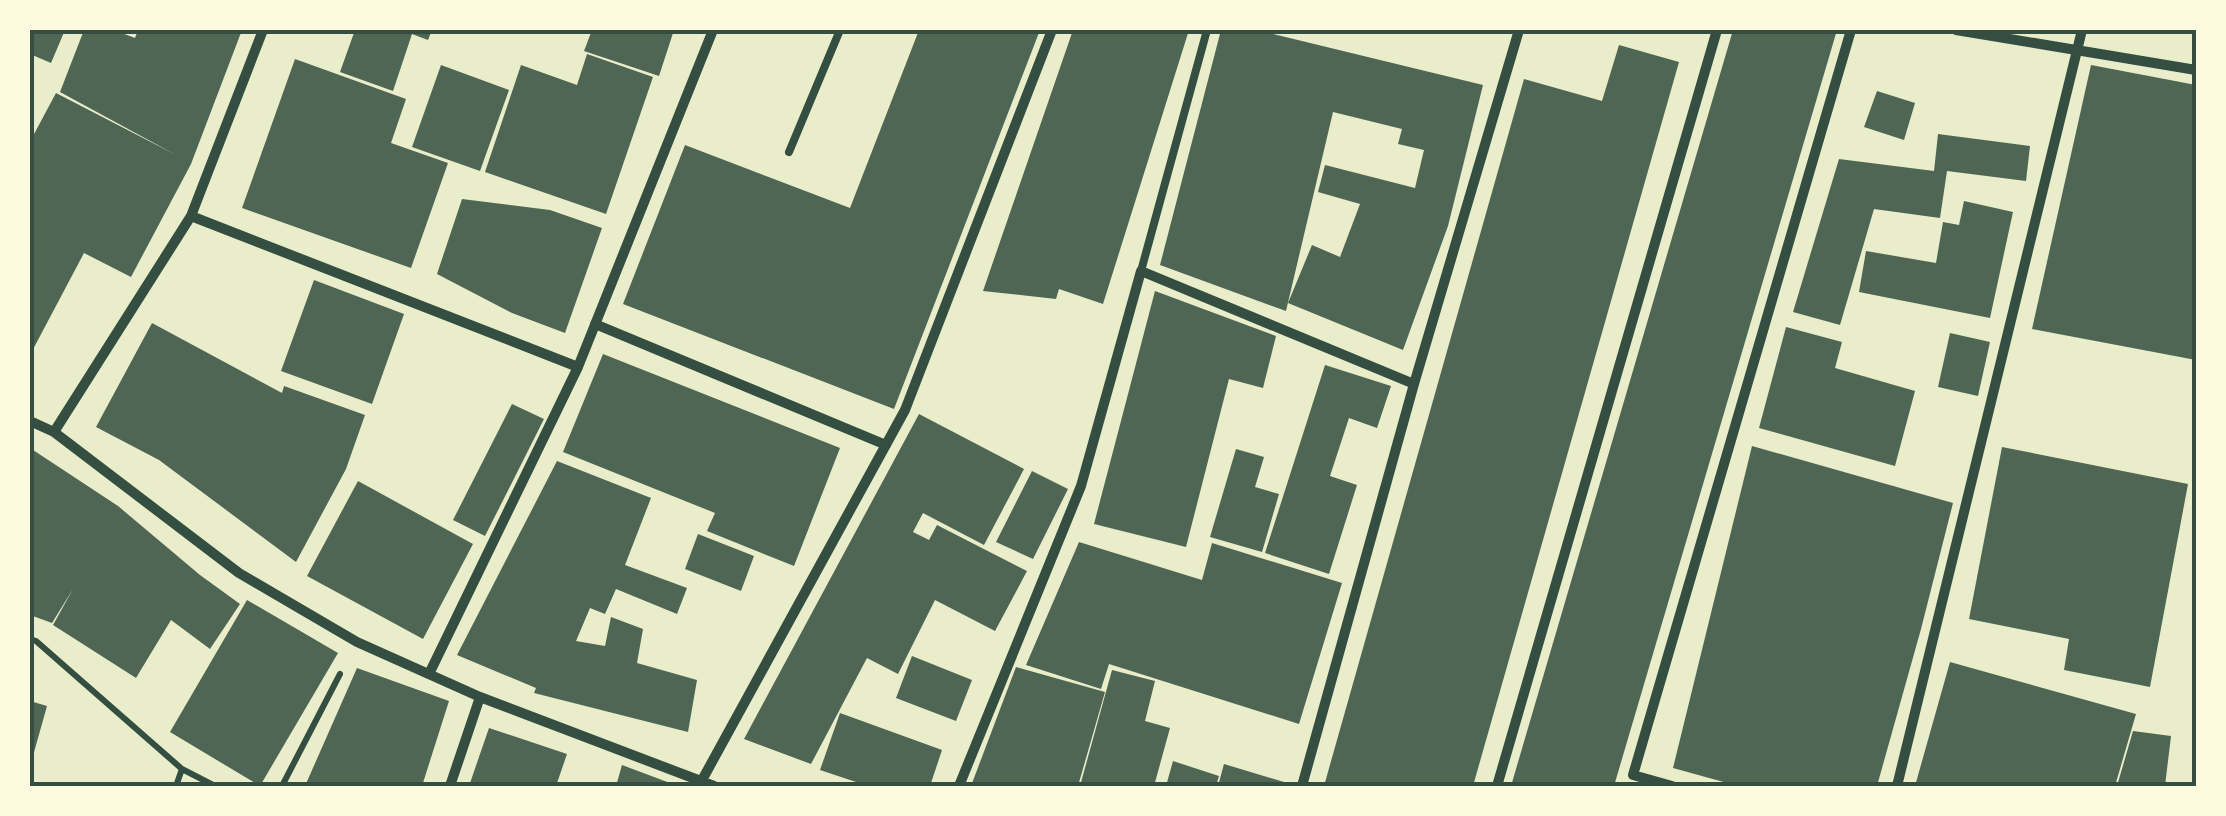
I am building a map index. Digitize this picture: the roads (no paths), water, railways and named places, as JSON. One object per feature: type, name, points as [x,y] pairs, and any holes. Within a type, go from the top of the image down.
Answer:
[{"type":"street","points":[[54,432],[191,216],[263,30]]},
{"type":"street","points":[[430,674],[578,367],[713,30]]},
{"type":"street","points":[[700,784],[905,410],[1052,30]]},
{"type":"street","points":[[1302,786],[1518,30]]},
{"type":"street","points":[[1497,786],[1717,30]]},
{"type":"street","points":[[1672,786],[1631,780],[1851,30]]},
{"type":"street","points":[[1956,30],[2196,70]]},
{"type":"street","points":[[1897,786],[2082,30]]},
{"type":"street","points":[[191,216],[578,367]]},
{"type":"street","points":[[959,786],[1081,486],[1141,270],[1414,384]]},
{"type":"street","points":[[595,324],[886,445]]},
{"type":"street","points":[[30,421],[54,432],[238,573],[357,642],[480,697],[700,784],[714,786]]},
{"type":"street","points":[[450,786],[480,697]]},
{"type":"lane","points":[[789,152],[840,30]]},
{"type":"lane","points":[[1141,270],[1207,30]]}]
